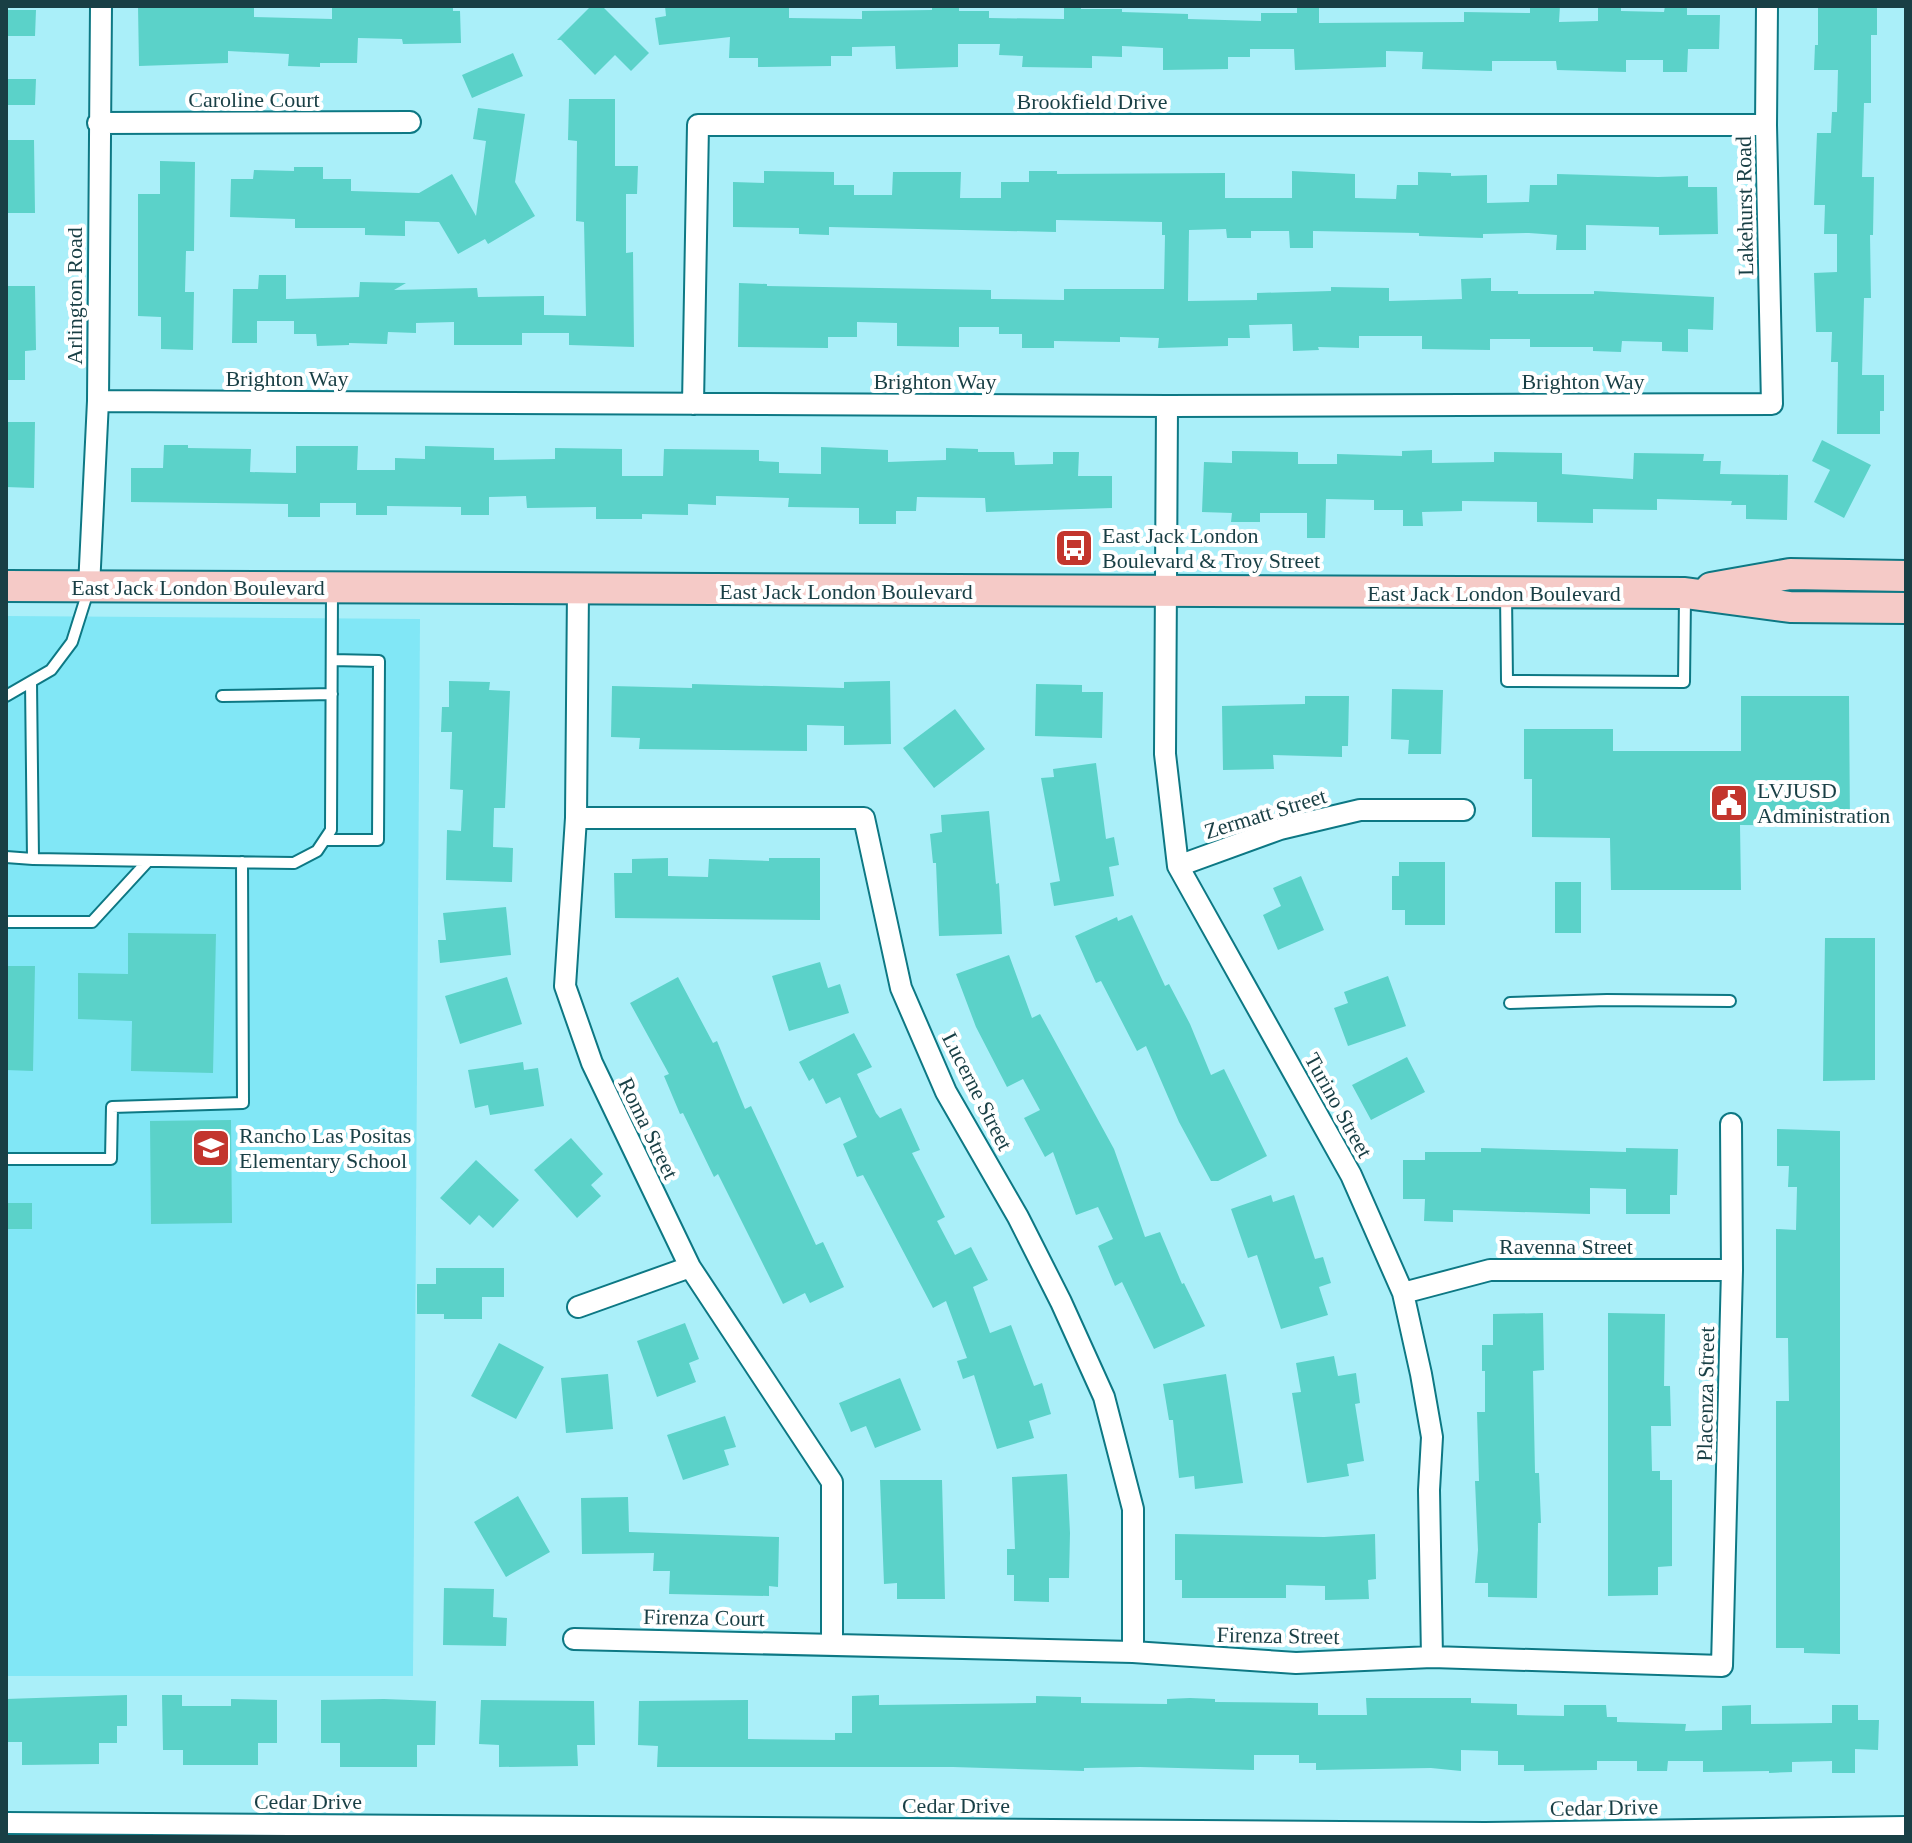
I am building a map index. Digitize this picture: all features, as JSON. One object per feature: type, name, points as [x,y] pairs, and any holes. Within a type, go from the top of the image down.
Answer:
[{"type":"main road","name":"East Jack London Boulevard","points":[[1685,593],[1790,574],[1906,576]]},
{"type":"main road","name":"East Jack London Boulevard","points":[[6,586],[1685,593],[1790,607],[1906,608]]},
{"type":"street","name":"Arlington Road","points":[[89,587],[98,401],[101,6]]},
{"type":"street","name":"Lakehurst Road","points":[[1767,6],[1766,125],[1772,404]]},
{"type":"street","name":"Caroline Court","points":[[98,123],[410,122]]},
{"type":"street","name":"Brookfield Drive","points":[[693,404],[698,125],[1766,125]]},
{"type":"street","name":"Brighton Way","points":[[98,401],[1167,406],[1772,404]]},
{"type":"street","name":"Turino Street","points":[[1167,406],[1165,754],[1178,866],[1351,1175],[1403,1293],[1432,1437],[1429,1490],[1432,1657]]},
{"type":"street","name":"Roma Street","points":[[578,589],[576,818],[565,986],[592,1063],[690,1267],[832,1482],[832,1643]]},
{"type":"street","name":"Zermatt Street","points":[[1178,866],[1280,829],[1360,810],[1464,810]]},
{"type":"street","name":"Lucerne Street","points":[[576,818],[864,818],[901,988],[946,1092],[1018,1217],[1104,1397],[1133,1509],[1133,1652]]},
{"type":"street","name":"Placenza Street","points":[[1722,1666],[1732,1270],[1731,1124]]},
{"type":"street","points":[[578,1307],[690,1267]]},
{"type":"street","name":"Ravenna Street","points":[[1403,1293],[1490,1270],[1732,1270]]},
{"type":"street","name":"Firenza Court","points":[[574,1639],[832,1643]]},
{"type":"street","name":"Firenza Street","points":[[832,1643],[1133,1652],[1296,1663],[1432,1657],[1722,1666]]},
{"type":"street","name":"Cedar Drive","points":[[6,1823],[562,1832],[1485,1835],[1906,1827]]},
{"type":"lane","points":[[6,696],[51,670],[72,642],[89,587]]},
{"type":"lane","points":[[6,857],[294,863],[317,851],[331,830],[332,588]]},
{"type":"lane","points":[[1506,593],[1507,681],[1684,682],[1685,593]]},
{"type":"lane","points":[[325,840],[378,840],[379,661],[332,660]]},
{"type":"lane","points":[[31,682],[33,859]]},
{"type":"lane","points":[[222,696],[332,694]]},
{"type":"lane","points":[[6,922],[92,922],[148,861]]},
{"type":"lane","points":[[6,1159],[111,1159],[112,1107],[243,1103],[242,862]]},
{"type":"lane","points":[[1510,1003],[1730,1001]]},
{"type":"shaded area","name":"Rancho Las Positas Elementary School","points":[[6,616],[420,619],[413,1676],[6,1676]]},
{"type":"building","points":[[138,6],[254,6],[254,17],[332,19],[332,6],[453,6],[453,11],[460,11],[461,43],[403,44],[402,39],[358,38],[357,63],[320,63],[320,67],[288,66],[289,54],[228,51],[228,63],[139,66]]},
{"type":"building","points":[[591,6],[602,6],[649,53],[631,71],[615,55],[595,75],[561,40],[557,40]]},
{"type":"building","points":[[665,6],[789,8],[789,18],[862,19],[862,11],[932,10],[932,6],[959,6],[959,11],[989,11],[989,18],[1064,19],[1064,6],[1081,6],[1081,9],[1188,14],[1188,19],[1261,21],[1261,13],[1297,13],[1297,6],[1319,6],[1319,23],[1464,22],[1464,12],[1530,13],[1530,6],[1560,6],[1559,22],[1598,21],[1598,6],[1621,6],[1621,11],[1664,12],[1665,6],[1687,6],[1687,15],[1720,15],[1719,49],[1688,49],[1687,72],[1663,72],[1663,60],[1626,60],[1626,72],[1557,70],[1556,61],[1492,61],[1492,71],[1422,69],[1423,52],[1386,51],[1386,67],[1295,70],[1294,49],[1250,49],[1250,57],[1228,57],[1228,69],[1163,70],[1163,48],[1122,46],[1122,57],[1092,56],[1092,68],[1022,67],[1023,56],[999,55],[1000,44],[958,44],[958,67],[896,69],[895,46],[852,47],[852,56],[831,56],[831,66],[758,67],[758,58],[729,58],[730,37],[659,45],[655,18],[666,16]]},
{"type":"building","points":[[1818,6],[1877,6],[1877,35],[1871,35],[1871,103],[1864,103],[1862,177],[1874,177],[1873,235],[1870,235],[1871,298],[1864,298],[1862,375],[1884,375],[1884,411],[1880,411],[1880,434],[1837,434],[1838,362],[1831,362],[1832,332],[1816,332],[1814,273],[1837,272],[1837,234],[1824,234],[1825,205],[1814,205],[1817,133],[1831,133],[1832,112],[1837,112],[1838,70],[1814,70],[1815,45],[1818,45]]},
{"type":"building","points":[[6,10],[36,10],[35,36],[6,36]]},
{"type":"building","points":[[513,53],[523,76],[472,98],[462,75]]},
{"type":"building","points":[[6,79],[36,79],[35,105],[6,105]]},
{"type":"building","points":[[569,99],[615,99],[615,166],[638,166],[637,194],[626,194],[626,253],[633,252],[634,347],[569,345],[569,333],[522,333],[522,345],[454,345],[454,322],[416,323],[416,333],[388,332],[387,344],[317,346],[316,334],[294,334],[294,321],[257,321],[257,343],[232,343],[233,289],[258,289],[259,275],[286,275],[286,299],[359,297],[360,282],[406,283],[394,290],[477,288],[478,297],[544,296],[544,315],[586,316],[584,222],[576,221],[577,141],[568,140]]},
{"type":"building","points":[[478,108],[525,114],[515,182],[535,216],[488,244],[485,239],[458,254],[439,222],[405,221],[405,236],[365,235],[365,228],[295,228],[295,219],[230,217],[231,179],[253,179],[254,170],[294,171],[294,167],[323,167],[323,179],[351,179],[351,191],[419,193],[452,174],[476,216],[486,141],[473,139]]},
{"type":"building","points":[[6,140],[34,140],[35,213],[6,213]]},
{"type":"building","points":[[160,161],[195,162],[194,251],[186,251],[185,292],[194,292],[193,350],[161,349],[161,317],[138,316],[138,194],[160,194]]},
{"type":"building","points":[[764,171],[834,172],[834,185],[854,185],[854,195],[892,195],[893,172],[961,172],[960,198],[1001,198],[1001,182],[1029,182],[1029,171],[1057,171],[1057,174],[1225,173],[1225,198],[1292,198],[1292,171],[1355,174],[1355,198],[1396,199],[1397,185],[1418,185],[1418,172],[1451,173],[1451,176],[1487,175],[1487,203],[1529,202],[1530,185],[1557,185],[1557,174],[1688,176],[1688,187],[1717,187],[1718,234],[1659,235],[1659,227],[1586,225],[1586,250],[1556,250],[1557,235],[1483,234],[1483,238],[1313,231],[1313,248],[1290,248],[1289,231],[1251,231],[1251,238],[1227,238],[1226,229],[1189,230],[1188,301],[1257,300],[1257,293],[1331,291],[1331,287],[1389,288],[1389,301],[1462,299],[1461,279],[1491,278],[1491,291],[1518,291],[1518,294],[1594,294],[1594,291],[1714,297],[1713,330],[1688,329],[1688,352],[1662,351],[1662,342],[1622,341],[1621,352],[1593,351],[1593,347],[1530,347],[1530,339],[1490,339],[1490,350],[1422,349],[1422,336],[1359,336],[1359,348],[1318,347],[1319,350],[1293,351],[1292,324],[1249,325],[1250,338],[1228,338],[1228,346],[1158,348],[1159,338],[1120,337],[1120,342],[1054,341],[1054,348],[1022,348],[1022,334],[999,334],[999,327],[959,327],[959,347],[897,346],[897,323],[857,322],[857,337],[828,337],[828,348],[738,347],[739,283],[991,290],[991,299],[1064,300],[1064,289],[1164,289],[1165,235],[1162,235],[1162,222],[1056,220],[1056,232],[829,227],[829,235],[799,234],[799,228],[733,227],[733,182],[764,183]]},
{"type":"building","points":[[6,286],[35,286],[36,350],[25,351],[25,380],[6,380]]},
{"type":"building","points":[[6,422],[35,422],[34,488],[6,487]]},
{"type":"building","points":[[1822,440],[1871,465],[1844,518],[1814,502],[1830,470],[1812,461]]},
{"type":"building","points":[[164,445],[251,449],[250,472],[296,473],[296,446],[358,446],[357,470],[395,470],[395,458],[425,459],[425,446],[494,448],[494,460],[555,459],[555,448],[622,449],[622,476],[663,476],[664,449],[759,450],[759,461],[779,462],[779,473],[821,474],[821,447],[888,450],[888,462],[946,460],[946,448],[1014,452],[1015,465],[1053,464],[1053,452],[1079,452],[1078,476],[1112,476],[1112,508],[986,512],[985,498],[917,497],[916,511],[896,511],[896,524],[859,524],[859,508],[788,507],[789,498],[716,496],[716,505],[688,504],[688,515],[642,514],[642,519],[596,519],[596,507],[527,508],[526,496],[489,497],[489,515],[461,515],[461,507],[387,506],[387,515],[356,515],[356,503],[320,503],[320,517],[288,517],[288,504],[131,502],[131,468],[163,468]]},
{"type":"building","points":[[1432,450],[1432,463],[1494,462],[1494,452],[1562,453],[1562,474],[1633,479],[1634,453],[1704,454],[1703,461],[1721,461],[1720,474],[1788,475],[1787,520],[1746,519],[1746,505],[1731,505],[1732,501],[1657,499],[1657,510],[1593,509],[1593,523],[1537,522],[1537,502],[1462,501],[1462,511],[1422,512],[1423,526],[1403,526],[1403,510],[1374,510],[1374,500],[1326,499],[1325,538],[1307,538],[1307,513],[1260,513],[1260,522],[1231,522],[1232,513],[1202,512],[1204,462],[1232,463],[1232,451],[1298,452],[1298,464],[1337,464],[1337,454],[1402,456],[1402,451]]},
{"type":"building","points":[[449,681],[490,682],[489,690],[510,691],[505,808],[494,808],[493,847],[513,848],[512,882],[446,880],[447,830],[461,831],[463,790],[450,789],[452,732],[441,732],[442,707],[449,707]]},
{"type":"building","points":[[890,681],[891,744],[844,745],[844,726],[807,725],[807,751],[639,749],[640,738],[611,737],[612,686],[692,688],[692,684],[844,688],[844,682]]},
{"type":"building","points":[[1036,684],[1082,685],[1082,692],[1103,692],[1102,738],[1035,736]]},
{"type":"building","points":[[1392,689],[1443,690],[1441,754],[1408,754],[1409,740],[1391,739]]},
{"type":"building","points":[[1305,696],[1349,696],[1348,746],[1342,746],[1342,757],[1273,755],[1274,769],[1223,770],[1222,706],[1305,704]]},
{"type":"building","name":"LVJUSD Administration","points":[[1741,696],[1849,696],[1850,826],[1740,825],[1741,890],[1611,890],[1610,838],[1532,837],[1532,779],[1524,779],[1524,729],[1613,729],[1613,751],[1741,751]]},
{"type":"building","points":[[955,709],[985,749],[934,788],[903,748]]},
{"type":"building","points":[[1096,763],[1106,839],[1114,837],[1119,865],[1109,867],[1114,896],[1054,906],[1050,883],[1060,881],[1041,778],[1054,777],[1053,769]]},
{"type":"building","points":[[989,811],[1002,934],[939,936],[936,863],[933,863],[930,834],[942,832],[941,815]]},
{"type":"building","points":[[668,858],[668,876],[708,877],[709,859],[769,861],[769,858],[820,858],[820,920],[615,918],[614,873],[632,873],[632,859]]},
{"type":"building","points":[[1399,862],[1445,862],[1445,925],[1405,925],[1405,910],[1392,910],[1392,876],[1399,876]]},
{"type":"building","points":[[1301,876],[1324,930],[1278,950],[1263,915],[1281,906],[1273,888]]},
{"type":"building","points":[[1555,882],[1581,882],[1581,933],[1555,933]]},
{"type":"building","points":[[506,907],[511,955],[440,963],[438,940],[446,940],[443,913]]},
{"type":"building","points":[[1132,915],[1165,986],[1169,984],[1190,1024],[1211,1075],[1224,1069],[1267,1156],[1218,1181],[1211,1181],[1179,1122],[1146,1046],[1137,1051],[1101,981],[1096,983],[1075,936],[1117,917],[1118,921]]},
{"type":"building","points":[[128,933],[216,934],[213,1073],[131,1071],[132,1021],[78,1019],[78,973],[128,974]]},
{"type":"building","points":[[1825,938],[1875,938],[1875,1080],[1823,1081]]},
{"type":"building","points":[[1009,955],[1032,1018],[1040,1014],[1114,1149],[1145,1237],[1160,1232],[1182,1284],[1205,1326],[1154,1349],[1122,1282],[1115,1286],[1098,1246],[1113,1239],[1098,1207],[1076,1215],[1053,1152],[1045,1157],[1024,1118],[1040,1110],[1023,1079],[1007,1087],[976,1027],[956,974]]},
{"type":"building","points":[[820,962],[828,988],[840,984],[849,1013],[789,1031],[772,976]]},
{"type":"building","points":[[6,966],[35,966],[33,1071],[6,1070]]},
{"type":"building","points":[[1388,976],[1406,1026],[1348,1046],[1334,1008],[1348,1003],[1344,992]]},
{"type":"building","points":[[507,977],[522,1024],[460,1044],[445,996]]},
{"type":"building","points":[[678,977],[713,1043],[717,1041],[745,1109],[751,1106],[816,1245],[823,1242],[844,1287],[810,1303],[805,1293],[783,1304],[718,1174],[714,1177],[683,1113],[680,1114],[664,1076],[669,1074],[630,1003]]},
{"type":"building","points":[[854,1033],[872,1067],[857,1074],[876,1113],[880,1118],[901,1108],[920,1150],[912,1153],[945,1217],[937,1221],[955,1255],[971,1247],[988,1280],[973,1287],[990,1333],[1011,1325],[1034,1386],[1042,1383],[1051,1414],[1029,1421],[1034,1438],[997,1449],[974,1375],[963,1379],[957,1361],[967,1358],[946,1301],[933,1308],[863,1175],[857,1177],[843,1144],[857,1137],[840,1097],[826,1104],[813,1078],[809,1081],[799,1062]]},
{"type":"building","points":[[1407,1057],[1425,1092],[1371,1120],[1352,1085]]},
{"type":"building","points":[[523,1062],[524,1070],[538,1068],[544,1106],[490,1115],[488,1105],[475,1108],[468,1070]]},
{"type":"building","points":[[231,1120],[232,1223],[151,1224],[150,1121]]},
{"type":"building","points":[[1777,1129],[1840,1131],[1840,1654],[1804,1653],[1804,1648],[1776,1648],[1776,1401],[1789,1401],[1788,1338],[1776,1338],[1776,1229],[1796,1230],[1797,1187],[1788,1187],[1789,1166],[1777,1166]]},
{"type":"building","points":[[571,1138],[603,1174],[591,1185],[601,1196],[577,1218],[534,1170]]},
{"type":"building","points":[[1481,1148],[1626,1152],[1626,1148],[1678,1149],[1677,1195],[1670,1195],[1670,1214],[1626,1214],[1626,1189],[1590,1188],[1590,1214],[1453,1210],[1453,1222],[1424,1221],[1425,1199],[1403,1199],[1403,1160],[1425,1160],[1425,1152],[1481,1152]]},
{"type":"building","points":[[476,1160],[519,1200],[493,1228],[479,1215],[470,1225],[440,1198]]},
{"type":"building","points":[[1271,1195],[1273,1202],[1294,1195],[1315,1259],[1323,1257],[1331,1283],[1319,1287],[1328,1315],[1281,1329],[1257,1255],[1248,1258],[1231,1209]]},
{"type":"building","points":[[6,1203],[32,1203],[32,1229],[6,1229]]},
{"type":"building","points":[[436,1268],[504,1268],[504,1297],[482,1297],[482,1319],[444,1319],[444,1314],[417,1314],[417,1284],[436,1284]]},
{"type":"building","points":[[1543,1313],[1544,1370],[1533,1371],[1535,1473],[1539,1473],[1541,1523],[1538,1523],[1537,1598],[1488,1597],[1488,1583],[1475,1583],[1478,1550],[1475,1481],[1479,1481],[1477,1412],[1485,1412],[1482,1345],[1493,1345],[1493,1314]]},
{"type":"building","points":[[1608,1313],[1665,1314],[1664,1386],[1670,1386],[1671,1426],[1651,1426],[1652,1471],[1660,1471],[1660,1480],[1672,1480],[1672,1566],[1658,1567],[1658,1595],[1608,1596]]},
{"type":"building","points":[[685,1323],[699,1359],[689,1363],[696,1382],[657,1397],[637,1341]]},
{"type":"building","points":[[499,1343],[544,1367],[516,1419],[471,1396]]},
{"type":"building","points":[[1334,1356],[1338,1376],[1356,1373],[1360,1403],[1355,1404],[1364,1461],[1347,1464],[1349,1476],[1307,1483],[1292,1393],[1301,1392],[1296,1363]]},
{"type":"building","points":[[608,1374],[613,1429],[566,1433],[561,1378]]},
{"type":"building","points":[[1226,1374],[1243,1483],[1195,1489],[1194,1476],[1179,1478],[1173,1420],[1169,1420],[1163,1384]]},
{"type":"building","points":[[900,1378],[921,1430],[875,1448],[866,1426],[851,1432],[839,1403]]},
{"type":"building","points":[[725,1416],[736,1447],[724,1450],[729,1465],[683,1480],[667,1435]]},
{"type":"building","points":[[1067,1474],[1069,1578],[1049,1578],[1049,1602],[1014,1601],[1014,1575],[1007,1575],[1007,1549],[1015,1549],[1012,1477]]},
{"type":"building","points":[[880,1480],[942,1480],[945,1599],[897,1599],[897,1583],[884,1584]]},
{"type":"building","points":[[518,1496],[550,1552],[506,1577],[474,1522]]},
{"type":"building","points":[[628,1497],[629,1532],[779,1537],[778,1587],[769,1586],[769,1596],[669,1594],[670,1571],[653,1571],[654,1553],[582,1554],[581,1498]]},
{"type":"building","points":[[1175,1534],[1324,1537],[1375,1534],[1376,1579],[1368,1580],[1369,1599],[1325,1600],[1325,1586],[1286,1585],[1286,1598],[1182,1598],[1182,1580],[1175,1580]]},
{"type":"building","points":[[444,1588],[494,1589],[493,1617],[507,1618],[506,1646],[443,1645]]},
{"type":"building","points":[[127,1695],[127,1726],[117,1726],[117,1743],[99,1743],[99,1764],[22,1765],[22,1742],[6,1742],[6,1699]]},
{"type":"building","points":[[162,1695],[182,1695],[182,1706],[231,1706],[231,1699],[277,1700],[277,1743],[258,1743],[258,1765],[183,1765],[183,1750],[163,1750]]},
{"type":"building","points":[[879,1695],[879,1705],[1036,1703],[1036,1696],[1081,1697],[1081,1703],[1167,1704],[1167,1699],[1190,1698],[1215,1699],[1215,1702],[1318,1703],[1318,1715],[1367,1715],[1366,1698],[1471,1698],[1471,1703],[1517,1704],[1517,1715],[1564,1716],[1564,1705],[1606,1705],[1607,1717],[1617,1717],[1617,1722],[1686,1724],[1685,1731],[1722,1730],[1722,1706],[1751,1705],[1751,1724],[1832,1723],[1832,1705],[1858,1705],[1858,1720],[1879,1720],[1878,1750],[1855,1749],[1855,1773],[1832,1773],[1832,1761],[1792,1762],[1792,1772],[1769,1773],[1703,1772],[1703,1761],[1668,1761],[1667,1771],[1637,1771],[1637,1761],[1597,1761],[1597,1770],[1524,1771],[1524,1765],[1498,1765],[1498,1751],[1461,1750],[1461,1771],[1431,1768],[1316,1770],[1316,1763],[1299,1763],[1299,1755],[1254,1755],[1254,1770],[1140,1767],[1084,1768],[1084,1771],[953,1767],[657,1767],[658,1746],[638,1745],[639,1701],[748,1700],[748,1739],[835,1740],[835,1733],[852,1733],[852,1696]]},
{"type":"building","points":[[321,1700],[436,1701],[435,1745],[417,1745],[417,1767],[340,1767],[340,1743],[321,1743]]},
{"type":"building","points":[[481,1700],[594,1701],[595,1745],[577,1745],[578,1766],[499,1767],[499,1745],[479,1744]]},
{"type":"place","name":"East Jack London Boulevard & Troy Street","points":[[1074,548]]},
{"type":"place","name":"LVJUSD Administration","points":[[1729,803]]},
{"type":"place","name":"Rancho Las Positas Elementary School","points":[[211,1148]]}]
